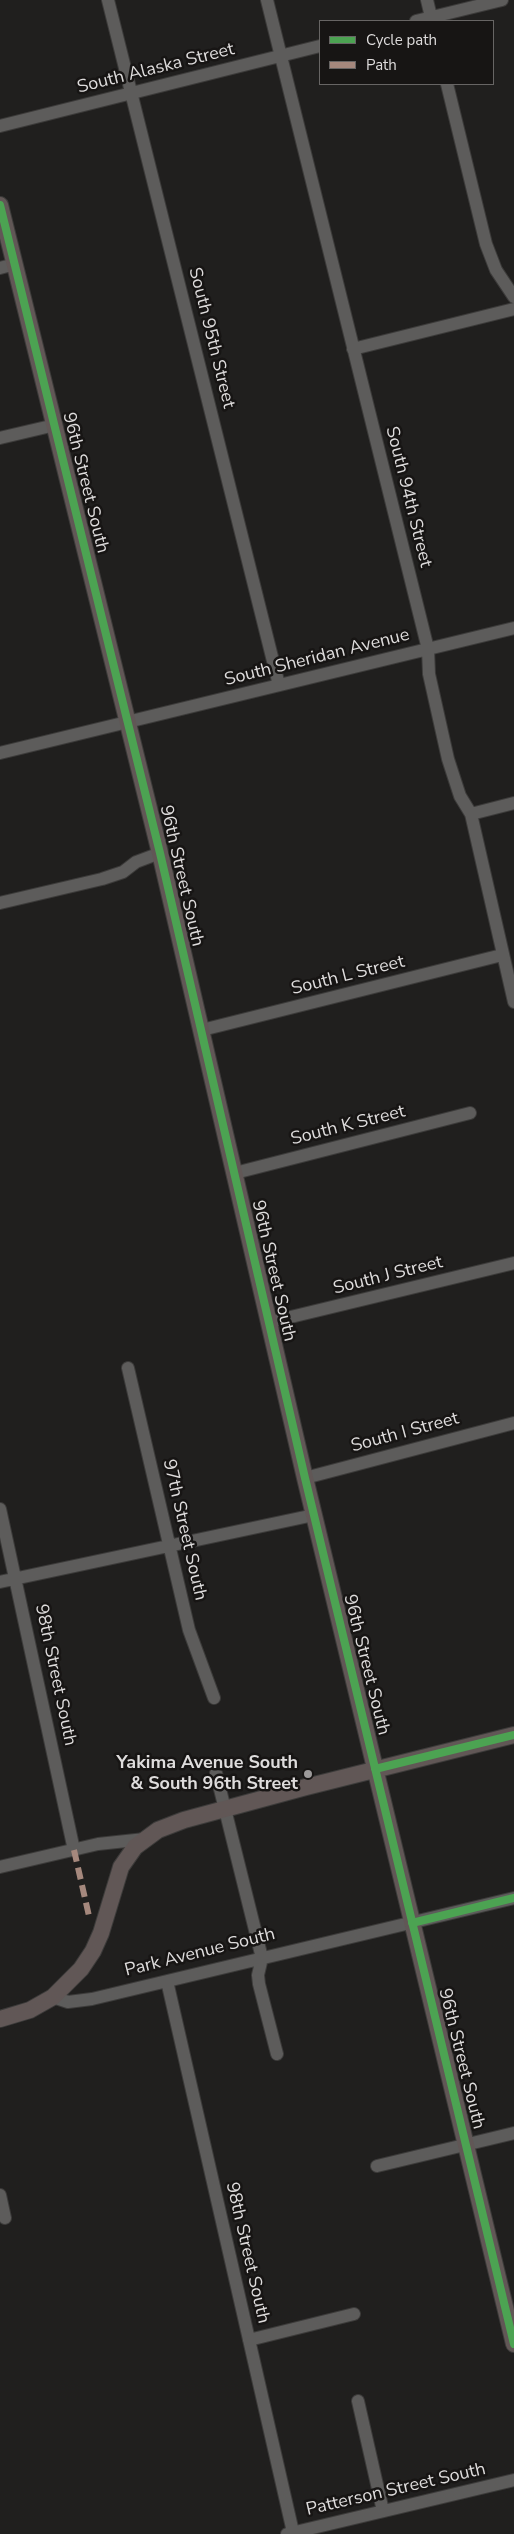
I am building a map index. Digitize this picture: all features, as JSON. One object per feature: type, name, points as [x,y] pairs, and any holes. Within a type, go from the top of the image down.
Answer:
[{"type":"main road","name":"96th Street South","points":[[0,205],[8,266],[55,425],[160,853],[314,1515],[514,2344]]},
{"type":"main road","points":[[0,2019],[30,2010],[53,1997],[81,1969],[93,1951],[121,1867],[135,1847],[169,1825],[225,1808],[514,1735]]},
{"type":"street","name":"South 95th Street","points":[[108,0],[279,685]]},
{"type":"street","name":"South 94th Street","points":[[267,0],[428,649],[429,674],[448,758],[460,796],[471,814],[514,1002]]},
{"type":"street","points":[[427,0],[432,19],[502,0]]},
{"type":"street","name":"South Alaska Street","points":[[0,126],[319,46]]},
{"type":"street","points":[[447,85],[486,244],[496,270],[514,297]]},
{"type":"street","points":[[353,349],[514,309]]},
{"type":"street","points":[[0,438],[55,425]]},
{"type":"street","name":"South Sheridan Avenue","points":[[0,753],[514,628]]},
{"type":"street","points":[[471,814],[514,803]]},
{"type":"street","points":[[0,904],[102,879],[123,872],[145,857],[160,853]]},
{"type":"street","name":"South L Street","points":[[202,1030],[502,955]]},
{"type":"street","name":"South K Street","points":[[235,1173],[470,1113]]},
{"type":"street","name":"South J Street","points":[[270,1322],[514,1263]]},
{"type":"street","name":"97th Street South","points":[[128,1368],[189,1630],[214,1698]]},
{"type":"street","name":"South I Street","points":[[306,1478],[514,1423]]},
{"type":"street","name":"98th Street South","points":[[0,1509],[74,1850]]},
{"type":"street","points":[[0,1582],[314,1515]]},
{"type":"street","points":[[216,1773],[262,1958],[258,1974],[259,1984],[277,2054]]},
{"type":"street","points":[[0,1867],[115,1841],[145,1839]]},
{"type":"street","name":"Park Avenue South","points":[[53,1997],[59,2001],[78,2002],[514,1898]]},
{"type":"street","name":"98th Street South","points":[[166,1982],[249,2340],[290,2533]]},
{"type":"street","points":[[377,2166],[466,2143],[514,2133]]},
{"type":"street","points":[[0,2195],[5,2218]]},
{"type":"street","points":[[249,2340],[354,2314]]},
{"type":"street","points":[[358,2401],[383,2511]]},
{"type":"street","name":"Patterson Street South","points":[[290,2533],[514,2480]]},
{"type":"marked path","points":[[74,1850],[89,1916]]},
{"type":"cycle path","points":[[0,205],[160,853],[305,1478],[514,2344]]},
{"type":"cycle path","points":[[375,1769],[514,1735]]},
{"type":"cycle path","points":[[412,1923],[514,1898]]},
{"type":"place","name":"Yakima Avenue South & South 96th Street","points":[[308,1774]]}]
